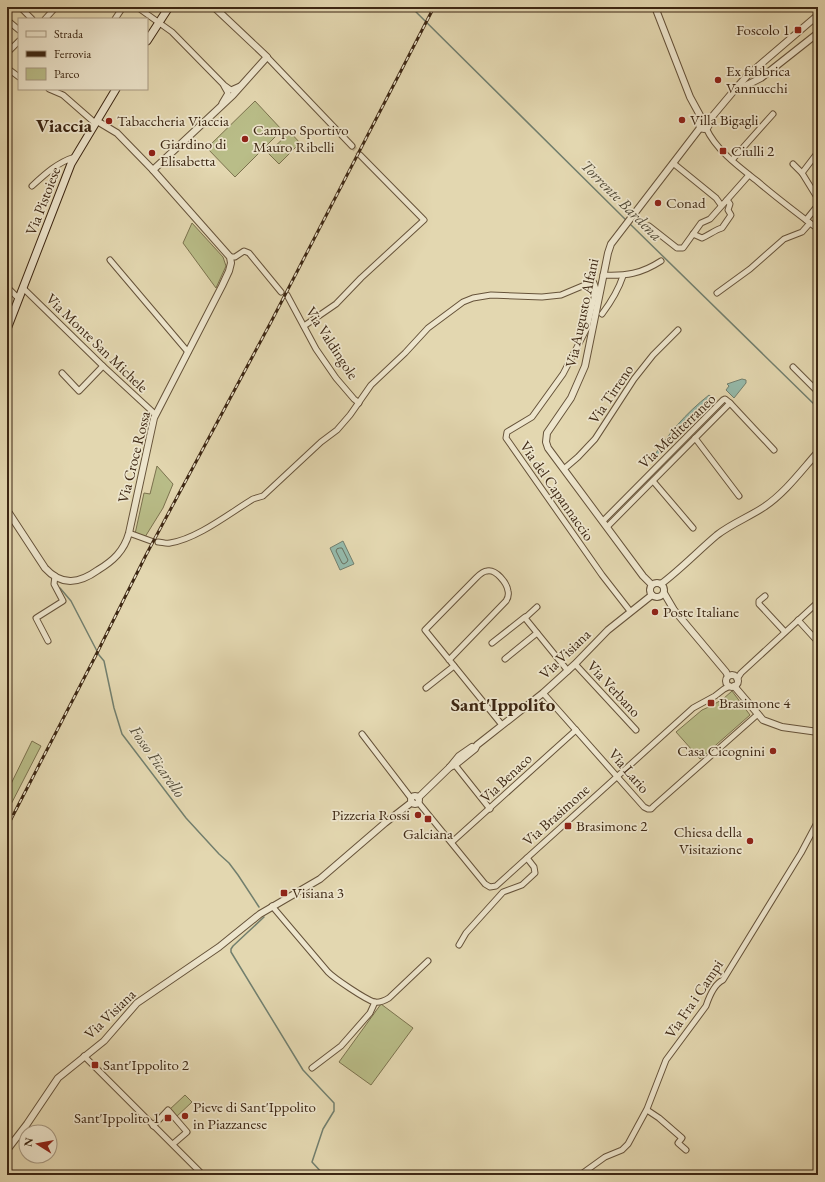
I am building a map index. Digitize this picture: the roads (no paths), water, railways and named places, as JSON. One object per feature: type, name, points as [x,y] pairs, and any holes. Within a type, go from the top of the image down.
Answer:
[{"type":"main road","points":[[148,39],[169,7]]},
{"type":"main road","name":"Via Pistoiese","points":[[7,329],[71,164],[115,90]]},
{"type":"street","points":[[46,18],[56,7]]},
{"type":"street","points":[[115,18],[123,7]]},
{"type":"street","points":[[137,7],[172,32],[224,85],[232,90],[242,85]]},
{"type":"street","points":[[214,7],[267,57],[352,146]]},
{"type":"street","points":[[655,7],[690,97],[705,120],[711,118],[748,75],[818,15]]},
{"type":"street","points":[[22,9],[31,18]]},
{"type":"street","points":[[7,20],[18,29]]},
{"type":"street","points":[[731,95],[741,87],[761,78],[817,37]]},
{"type":"street","points":[[7,53],[18,42]]},
{"type":"street","points":[[153,170],[233,95],[267,57]]},
{"type":"street","points":[[7,68],[18,76]]},
{"type":"street","points":[[218,109],[228,95],[224,85]]},
{"type":"street","points":[[51,90],[63,95],[96,122],[117,133],[153,170],[230,257],[235,257],[241,251],[246,251],[249,253],[281,292]]},
{"type":"street","points":[[732,160],[773,114]]},
{"type":"street","name":"Via Augusto Alfani","points":[[652,585],[643,576],[547,446],[546,436],[571,398],[585,366],[609,248],[617,235],[673,163],[703,128],[699,122],[705,120]]},
{"type":"street","points":[[703,128],[732,160],[818,230]]},
{"type":"street","points":[[802,173],[818,152]]},
{"type":"street","points":[[304,326],[336,304],[361,278],[424,220],[360,154]]},
{"type":"street","points":[[32,186],[54,167],[68,159],[75,157]]},
{"type":"street","points":[[673,163],[716,198],[721,205]]},
{"type":"street","points":[[793,164],[802,173],[818,199]]},
{"type":"street","points":[[649,226],[679,248],[684,247],[701,223],[710,219],[749,175]]},
{"type":"street","points":[[693,234],[702,238],[722,228],[731,215],[728,211],[730,204],[727,200]]},
{"type":"street","points":[[718,293],[750,269],[784,239],[802,232],[818,205]]},
{"type":"street","name":"Via Croce Rossa","points":[[55,576],[67,581],[82,580],[111,562],[118,556],[126,544],[155,414],[229,271],[231,263],[230,257]]},
{"type":"street","points":[[110,260],[188,352]]},
{"type":"street","points":[[603,275],[623,276],[652,267],[661,261]]},
{"type":"street","points":[[602,314],[612,300],[623,276]]},
{"type":"street","name":"Via del Capannaccio","points":[[359,402],[371,385],[405,353],[428,328],[463,302],[473,298],[491,295],[542,297],[561,295],[589,282],[594,283],[596,289],[588,328],[563,374],[532,417],[507,432],[506,438],[602,575],[630,611]]},
{"type":"street","points":[[7,287],[19,299]]},
{"type":"street","name":"Via Monte San Michele","points":[[23,288],[155,414]]},
{"type":"street","name":"Via Valdingole","points":[[287,295],[316,349],[336,378],[354,399],[359,402]]},
{"type":"street","name":"Via Tirreno","points":[[564,469],[595,440],[634,379],[653,355],[678,330]]},
{"type":"street","points":[[62,373],[79,391],[103,366]]},
{"type":"street","points":[[793,367],[818,392]]},
{"type":"street","name":"Via Mediterraneo","points":[[602,520],[720,401],[725,399],[730,402],[607,527]]},
{"type":"street","points":[[158,542],[170,543],[186,539],[253,499],[263,496],[321,442],[337,430],[359,402]]},
{"type":"street","points":[[730,402],[774,450]]},
{"type":"street","points":[[695,438],[739,496]]},
{"type":"street","points":[[661,584],[717,535],[774,499],[796,478],[818,452]]},
{"type":"street","points":[[653,481],[693,528]]},
{"type":"street","points":[[7,510],[45,568],[55,576],[54,584],[63,601],[36,618],[48,641]]},
{"type":"street","points":[[129,533],[150,541]]},
{"type":"street","points":[[449,660],[506,601],[509,596],[508,590],[499,575],[493,571],[488,570],[484,572],[425,630],[449,660],[502,725]]},
{"type":"street","points":[[662,595],[656,597],[652,595],[650,591],[652,585],[657,582],[664,587],[662,595],[665,604],[674,610],[733,680],[763,720],[782,727],[818,732]]},
{"type":"street","name":"Via Visiana","points":[[7,1150],[64,1071],[104,1040],[137,1003],[219,947],[260,914],[320,879],[475,749],[477,745],[543,693],[568,671],[604,633],[652,595]]},
{"type":"street","points":[[765,596],[759,601],[759,604],[785,632]]},
{"type":"street","name":"Via Brasimone","points":[[362,734],[415,800],[452,842],[483,882],[490,887],[498,885],[693,708],[715,696],[724,689],[818,602]]},
{"type":"street","points":[[492,643],[537,607]]},
{"type":"street","points":[[525,617],[568,671]]},
{"type":"street","points":[[798,620],[818,642]]},
{"type":"street","points":[[505,659],[537,633]]},
{"type":"street","name":"Via Verbano","points":[[575,664],[636,730]]},
{"type":"street","points":[[426,688],[454,666]]},
{"type":"street","name":"Via Lario","points":[[543,693],[646,809],[652,809],[758,714]]},
{"type":"street","name":"Via Benaco","points":[[452,842],[576,730]]},
{"type":"street","points":[[453,766],[490,809]]},
{"type":"street","name":"Via Fra i Campi","points":[[580,1175],[605,1158],[622,1150],[628,1144],[647,1110],[666,1060],[706,1006],[719,982],[723,980],[801,853],[818,821]]},
{"type":"street","points":[[459,945],[466,933],[503,892],[522,885],[535,873],[534,867],[527,858]]},
{"type":"street","points":[[272,906],[328,972],[342,983],[375,1002],[389,998],[428,961]]},
{"type":"street","points":[[312,1068],[341,1046],[370,1013],[375,1002]]},
{"type":"street","points":[[84,1056],[203,1175]]},
{"type":"street","points":[[153,1126],[168,1110],[187,1132],[173,1144]]},
{"type":"street","points":[[647,1110],[659,1118],[682,1138],[678,1143],[686,1150]]},
{"type":"water","points":[[742,379],[746,380],[746,383],[734,398],[726,390],[729,386],[727,384]]},
{"type":"water","points":[[709,395],[714,399],[652,462],[652,459],[658,450],[678,424]]},
{"type":"water","points":[[343,541],[354,564],[340,570],[330,548]]},
{"type":"waterway","name":"Torrente Bardena","points":[[411,7],[627,221]]},
{"type":"waterway","name":"Torrente Bardena","points":[[630,224],[818,408]]},
{"type":"waterway","name":"Fosso Ficarello","points":[[60,588],[71,601],[99,655],[104,661],[114,708],[122,734],[186,818],[229,863],[259,907]]},
{"type":"waterway","name":"Fosso Ficarello","points":[[264,917],[233,946],[231,952],[303,1070],[334,1103],[334,1111],[323,1129],[312,1162],[324,1175]]},
{"type":"tunnel","points":[[352,146],[360,155]]},
{"type":"railway","points":[[7,827],[146,555],[271,322],[434,7]]},
{"type":"place","name":"Foscolo 1","points":[[798,30]]},
{"type":"place","name":"Ex fabbrica Vannucchi","points":[[718,80]]},
{"type":"place","name":"Villa Bigagli","points":[[682,120]]},
{"type":"place","name":"Tabaccheria Viaccia","points":[[109,121]]},
{"type":"place","name":"Campo Sportivo Mauro Ribelli","points":[[245,139]]},
{"type":"place","name":"Ciulli 2","points":[[723,151]]},
{"type":"place","name":"Giardino di Elisabetta","points":[[152,153]]},
{"type":"place","name":"Conad","points":[[658,203]]},
{"type":"place","name":"Poste Italiane","points":[[655,612]]},
{"type":"place","name":"Brasimone 4","points":[[711,703]]},
{"type":"place","name":"Casa Cicognini","points":[[773,751]]},
{"type":"place","name":"Pizzeria Rossi","points":[[418,815]]},
{"type":"place","name":"Galciana","points":[[428,819]]},
{"type":"place","name":"Brasimone 2","points":[[568,826]]},
{"type":"place","name":"Chiesa della Visitazione","points":[[750,841]]},
{"type":"place","name":"Visiana 3","points":[[284,893]]},
{"type":"place","name":"Sant'Ippolito 2","points":[[95,1065]]},
{"type":"place","name":"Pieve di Sant'Ippolito in Piazzanese","points":[[185,1116]]},
{"type":"place","name":"Sant'Ippolito 1","points":[[168,1118]]},
{"type":"district","name":"Viaccia","points":[[64,125]]},
{"type":"district","name":"Sant'Ippolito","points":[[503,704]]}]
